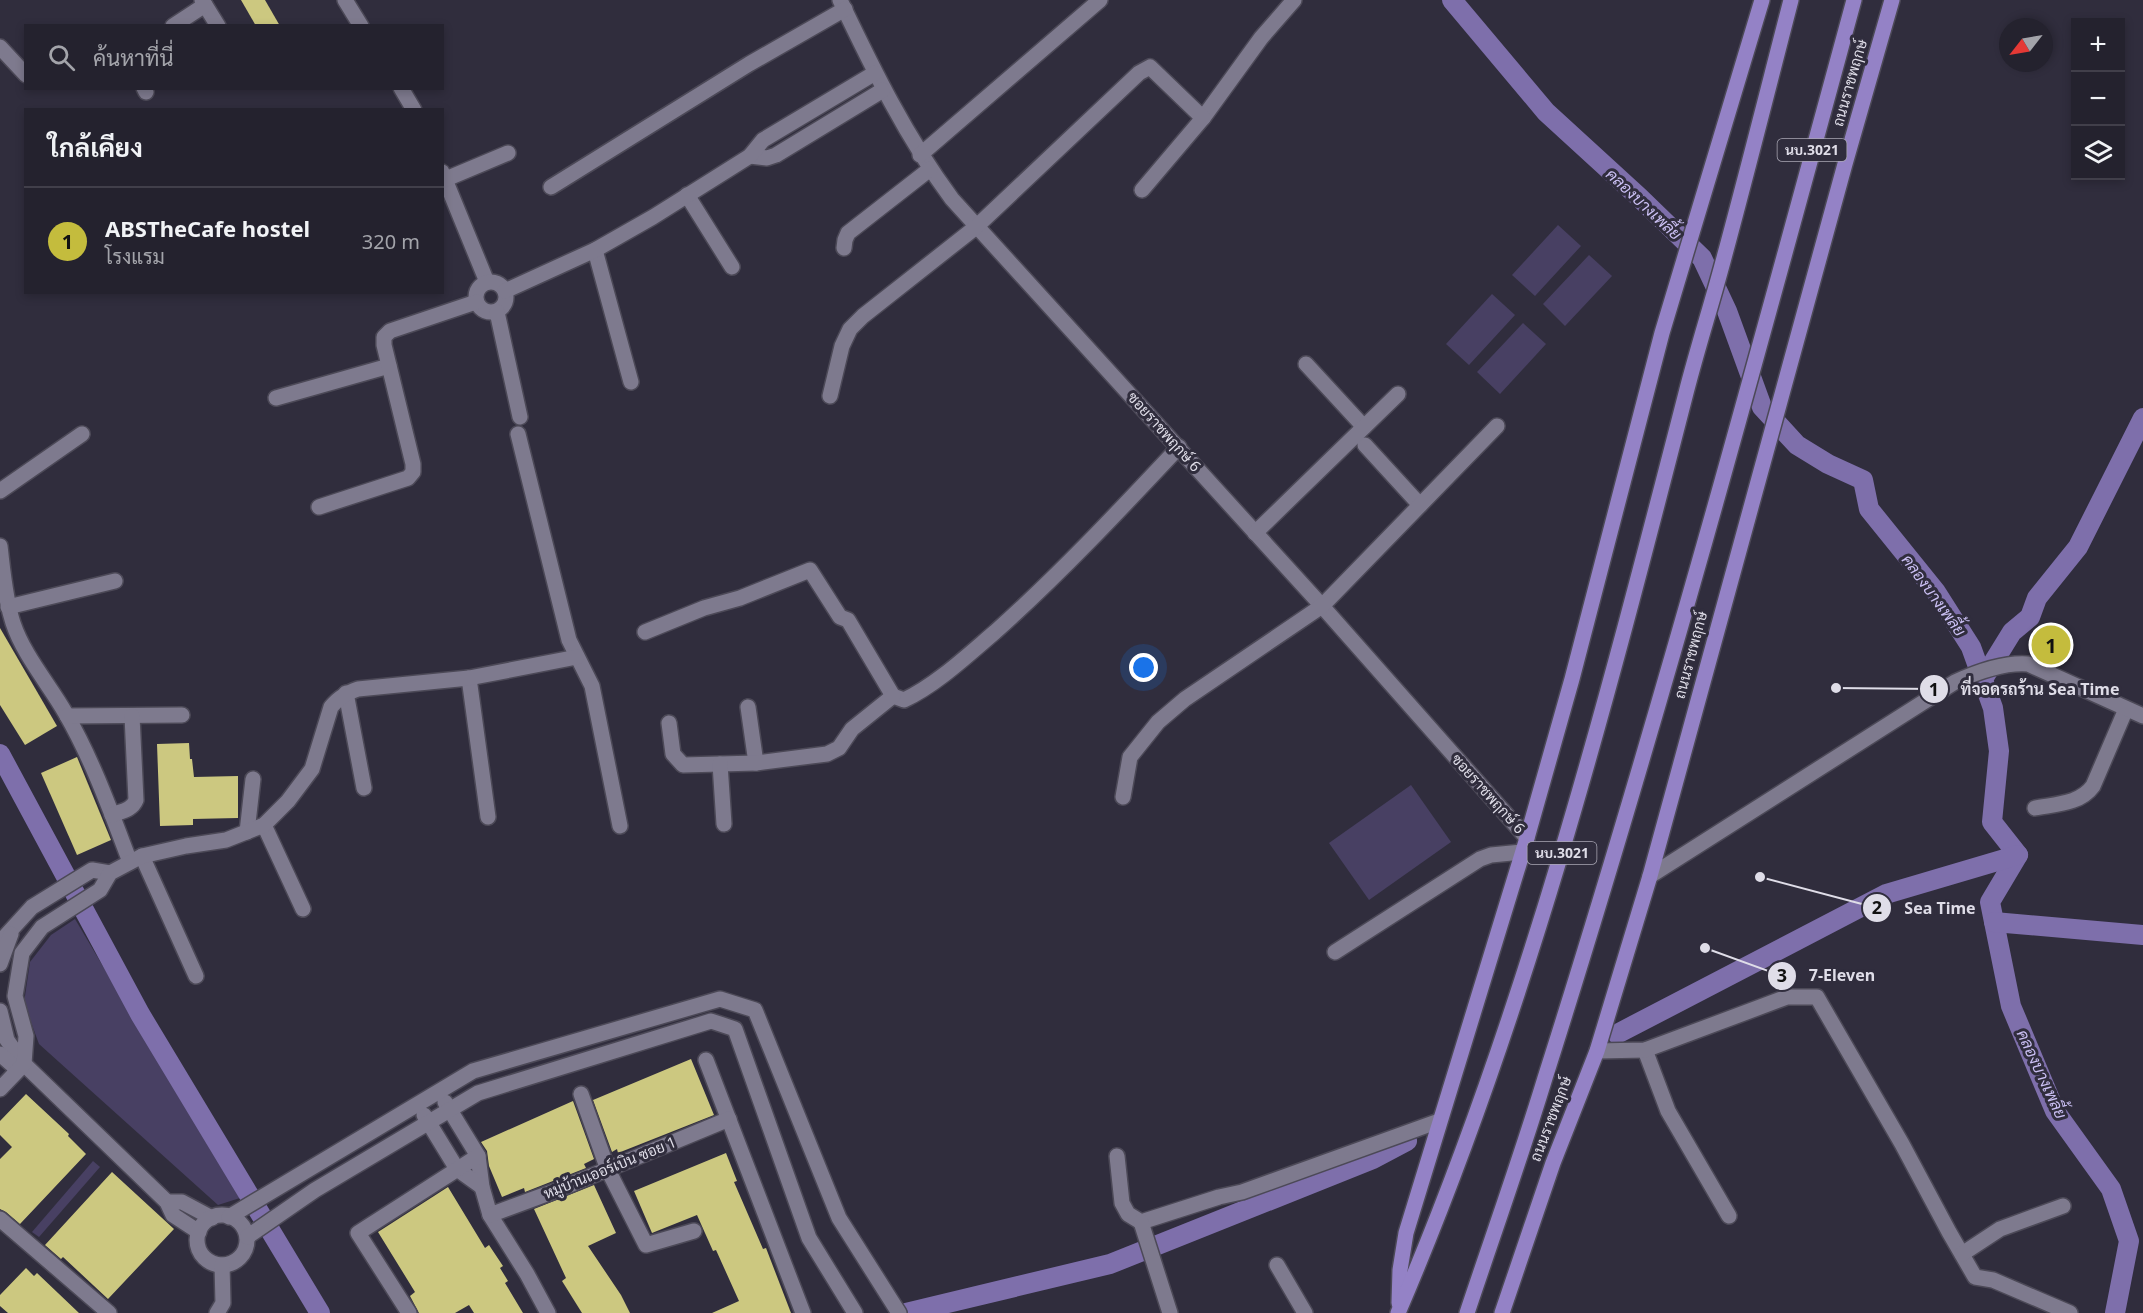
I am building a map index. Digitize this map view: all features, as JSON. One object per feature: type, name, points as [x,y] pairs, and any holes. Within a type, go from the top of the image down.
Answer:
[{"type":"main road","name":"นบ.3021","points":[[1399,1312],[1400,1270],[1406,1233],[1572,679],[1662,333],[1762,0]]},
{"type":"main road","name":"นบ.3021","points":[[1399,1312],[1477,1111],[1557,870],[1628,619],[1688,383],[1725,256],[1791,0]]},
{"type":"main road","name":"ถนนราชพฤกษ์","points":[[1467,1313],[1561,1028],[1728,459],[1854,0]]},
{"type":"main road","name":"ถนนราชพฤกษ์","points":[[1502,1313],[1553,1163],[1597,1051],[1650,876],[1892,0]]},
{"type":"street","points":[[345,0],[360,24]]},
{"type":"street","points":[[920,155],[1100,0]]},
{"type":"street","points":[[1142,190],[1203,118],[1261,38],[1294,0]]},
{"type":"street","points":[[176,24],[204,2],[217,24]]},
{"type":"street","points":[[551,187],[842,5]]},
{"type":"street","name":"ซอยราชพฤกษ์ 6","points":[[842,5],[883,90],[920,155],[976,227],[1322,606],[1524,845]]},
{"type":"street","points":[[0,48],[24,73]]},
{"type":"street","points":[[831,396],[842,346],[850,329],[863,316],[976,227],[1144,69],[1150,67],[1203,118]]},
{"type":"street","points":[[505,291],[595,250],[750,156],[763,140],[875,73]]},
{"type":"street","points":[[402,90],[413,108]]},
{"type":"street","points":[[750,156],[767,158],[776,155],[883,90]]},
{"type":"street","points":[[487,282],[444,176],[508,153]]},
{"type":"street","points":[[844,249],[848,233],[930,169]]},
{"type":"street","points":[[687,195],[732,267]]},
{"type":"street","points":[[595,250],[631,382]]},
{"type":"street","points":[[487,282],[499,284],[505,291],[505,303],[497,312],[484,311],[476,302],[477,290],[487,282]]},
{"type":"street","points":[[319,507],[402,482],[413,472],[384,337],[390,331],[476,302]]},
{"type":"street","points":[[497,312],[520,417]]},
{"type":"street","points":[[1306,364],[1364,427]]},
{"type":"street","points":[[276,398],[389,366]]},
{"type":"street","points":[[1255,533],[1398,394]]},
{"type":"street","points":[[1123,797],[1130,758],[1158,722],[1185,699],[1322,606],[1497,426]]},
{"type":"street","points":[[0,491],[82,434]]},
{"type":"street","points":[[518,434],[568,640],[592,686],[620,826]]},
{"type":"street","points":[[1365,445],[1420,505]]},
{"type":"street","points":[[645,633],[704,608],[740,598],[810,570],[840,617],[849,621],[892,696],[901,700],[909,698],[965,658],[1029,601],[1094,537],[1179,447]]},
{"type":"street","points":[[0,546],[8,607],[20,641],[67,716],[112,815],[196,976]]},
{"type":"street","points":[[8,607],[116,581]]},
{"type":"street","points":[[0,1089],[21,1067],[26,1036],[15,996],[22,953],[42,927],[100,890],[110,873],[136,859],[186,846],[226,840],[264,825],[288,801],[312,769],[336,700],[358,689],[470,678],[577,657]]},
{"type":"street","points":[[1650,876],[1955,682],[1976,672],[2017,663],[2028,664],[2143,716]]},
{"type":"street","points":[[470,678],[488,817]]},
{"type":"street","points":[[346,693],[364,789]]},
{"type":"street","points":[[669,723],[673,754],[683,765],[756,763],[827,754],[839,748],[852,729],[892,696]]},
{"type":"street","points":[[748,707],[756,763]]},
{"type":"street","points":[[2036,808],[2081,799],[2088,793],[2126,709]]},
{"type":"street","points":[[67,716],[182,715]]},
{"type":"street","points":[[112,815],[128,809],[134,805],[136,800],[132,716]]},
{"type":"street","points":[[720,764],[724,824]]},
{"type":"street","points":[[247,832],[253,778]]},
{"type":"street","points":[[264,825],[303,909]]},
{"type":"street","points":[[1335,952],[1480,859],[1524,845]]},
{"type":"street","points":[[0,942],[32,907],[92,870],[110,873]]},
{"type":"street","points":[[0,964],[16,923]]},
{"type":"street","points":[[1597,1051],[1645,1050],[1786,997],[1817,997],[1902,1143],[1948,1232],[1975,1276],[1993,1280],[2070,1313]]},
{"type":"street","points":[[230,1217],[473,1071],[720,999],[755,1011],[839,1218],[899,1313]]},
{"type":"street","points":[[0,1011],[7,1040],[21,1067]]},
{"type":"street","points":[[247,1237],[315,1190],[478,1093],[711,1021],[735,1029],[809,1239],[855,1313]]},
{"type":"street","points":[[1645,1050],[1668,1111],[1729,1216]]},
{"type":"street","points":[[0,1054],[21,1067],[167,1202],[173,1215],[199,1232]]},
{"type":"street","points":[[706,1060],[803,1313]]},
{"type":"street","points":[[439,1092],[478,1156],[482,1187],[490,1215],[548,1313]]},
{"type":"street","points":[[581,1094],[608,1170],[646,1245],[694,1231]]},
{"type":"street","points":[[418,1104],[457,1169],[482,1187]]},
{"type":"street","name":"หมู่บ้านเออร์เบิน ซอย 1","points":[[490,1215],[608,1170],[729,1119]]},
{"type":"street","points":[[1141,1222],[1242,1192],[1439,1121]]},
{"type":"street","points":[[1117,1155],[1122,1203],[1128,1214],[1141,1222],[1170,1313]]},
{"type":"street","points":[[409,1313],[358,1233],[478,1156]]},
{"type":"street","points":[[167,1202],[182,1202],[212,1218]]},
{"type":"street","points":[[1962,1254],[2000,1229],[2063,1206]]},
{"type":"street","points":[[230,1217],[241,1224],[247,1237],[243,1253],[231,1264],[222,1265],[208,1261],[198,1248],[199,1232],[206,1221],[212,1218],[230,1217]]},
{"type":"street","points":[[0,1219],[109,1313]]},
{"type":"street","points":[[217,1313],[223,1304],[222,1265]]},
{"type":"street","points":[[1277,1265],[1305,1313]]},
{"type":"shaded area","points":[[1558,225],[1581,246],[1535,296],[1512,275]]},
{"type":"shaded area","points":[[1589,255],[1612,276],[1565,326],[1543,304]]},
{"type":"shaded area","points":[[1492,294],[1515,315],[1469,365],[1446,344]]},
{"type":"shaded area","points":[[1523,323],[1546,344],[1500,394],[1477,372]]},
{"type":"shaded area","points":[[1411,785],[1451,842],[1369,900],[1329,843]]},
{"type":"shaded area","points":[[75,919],[240,1198],[218,1205],[39,1044],[24,1003],[30,962],[51,935]]},
{"type":"shaded area","points":[[93,1161],[100,1167],[39,1237],[32,1232]]},
{"type":"building","points":[[241,0],[265,0],[279,24],[255,24]]},
{"type":"building","points":[[0,628],[57,726],[25,745],[0,705]]},
{"type":"building","points":[[189,743],[194,777],[238,776],[238,818],[193,819],[193,825],[160,826],[157,744]]},
{"type":"building","points":[[77,757],[111,840],[77,855],[41,773]]},
{"type":"building","points":[[691,1059],[714,1115],[618,1153],[617,1149],[612,1152],[593,1100]]},
{"type":"building","points":[[26,1094],[69,1134],[68,1136],[86,1154],[20,1224],[0,1209],[0,1159],[12,1147],[0,1135],[0,1121]]},
{"type":"building","points":[[573,1101],[594,1159],[584,1164],[586,1168],[525,1192],[524,1188],[502,1197],[489,1166],[487,1151],[481,1142]]},
{"type":"building","points":[[726,1153],[737,1181],[734,1182],[763,1249],[766,1248],[791,1313],[712,1313],[739,1301],[697,1215],[652,1233],[634,1191]]},
{"type":"building","points":[[112,1172],[174,1229],[108,1299],[63,1257],[61,1259],[45,1245]]},
{"type":"building","points":[[594,1185],[616,1233],[588,1246],[621,1295],[630,1313],[582,1313],[562,1281],[566,1278],[534,1209]]},
{"type":"building","points":[[448,1187],[485,1248],[489,1245],[503,1266],[500,1268],[508,1281],[505,1283],[523,1313],[474,1313],[469,1305],[455,1313],[419,1313],[410,1296],[415,1292],[378,1232]]},
{"type":"building","points":[[26,1268],[34,1276],[37,1273],[79,1313],[8,1313],[0,1306],[0,1295]]},
{"type":"waterway","name":"คลองบางเพลี้ย","points":[[1452,0],[1546,112],[1702,258],[1727,311],[1762,407],[1797,445],[1828,464],[1863,480],[1869,509],[1936,592],[1971,647],[1993,708],[1999,751],[1992,822],[2018,855],[1990,902],[2011,1006],[2055,1111],[2111,1189],[2129,1241],[2115,1313]]},
{"type":"waterway","points":[[1983,679],[2012,632],[2030,617],[2037,598],[2078,547],[2143,418]]},
{"type":"waterway","points":[[0,754],[140,1014],[320,1313]]},
{"type":"waterway","points":[[1617,1034],[1886,894],[2018,855]]},
{"type":"waterway","points":[[1994,922],[2143,935]]},
{"type":"waterway","points":[[906,1313],[1110,1264],[1373,1159],[1407,1141]]},
{"type":"place","name":"ABSTheCafe hostel","points":[[2051,645]]},
{"type":"place","name":"ที่จอดรถร้าน Sea Time","points":[[1836,688]]},
{"type":"place","name":"Sea Time","points":[[1760,877]]},
{"type":"place","name":"7-Eleven","points":[[1705,948]]}]
